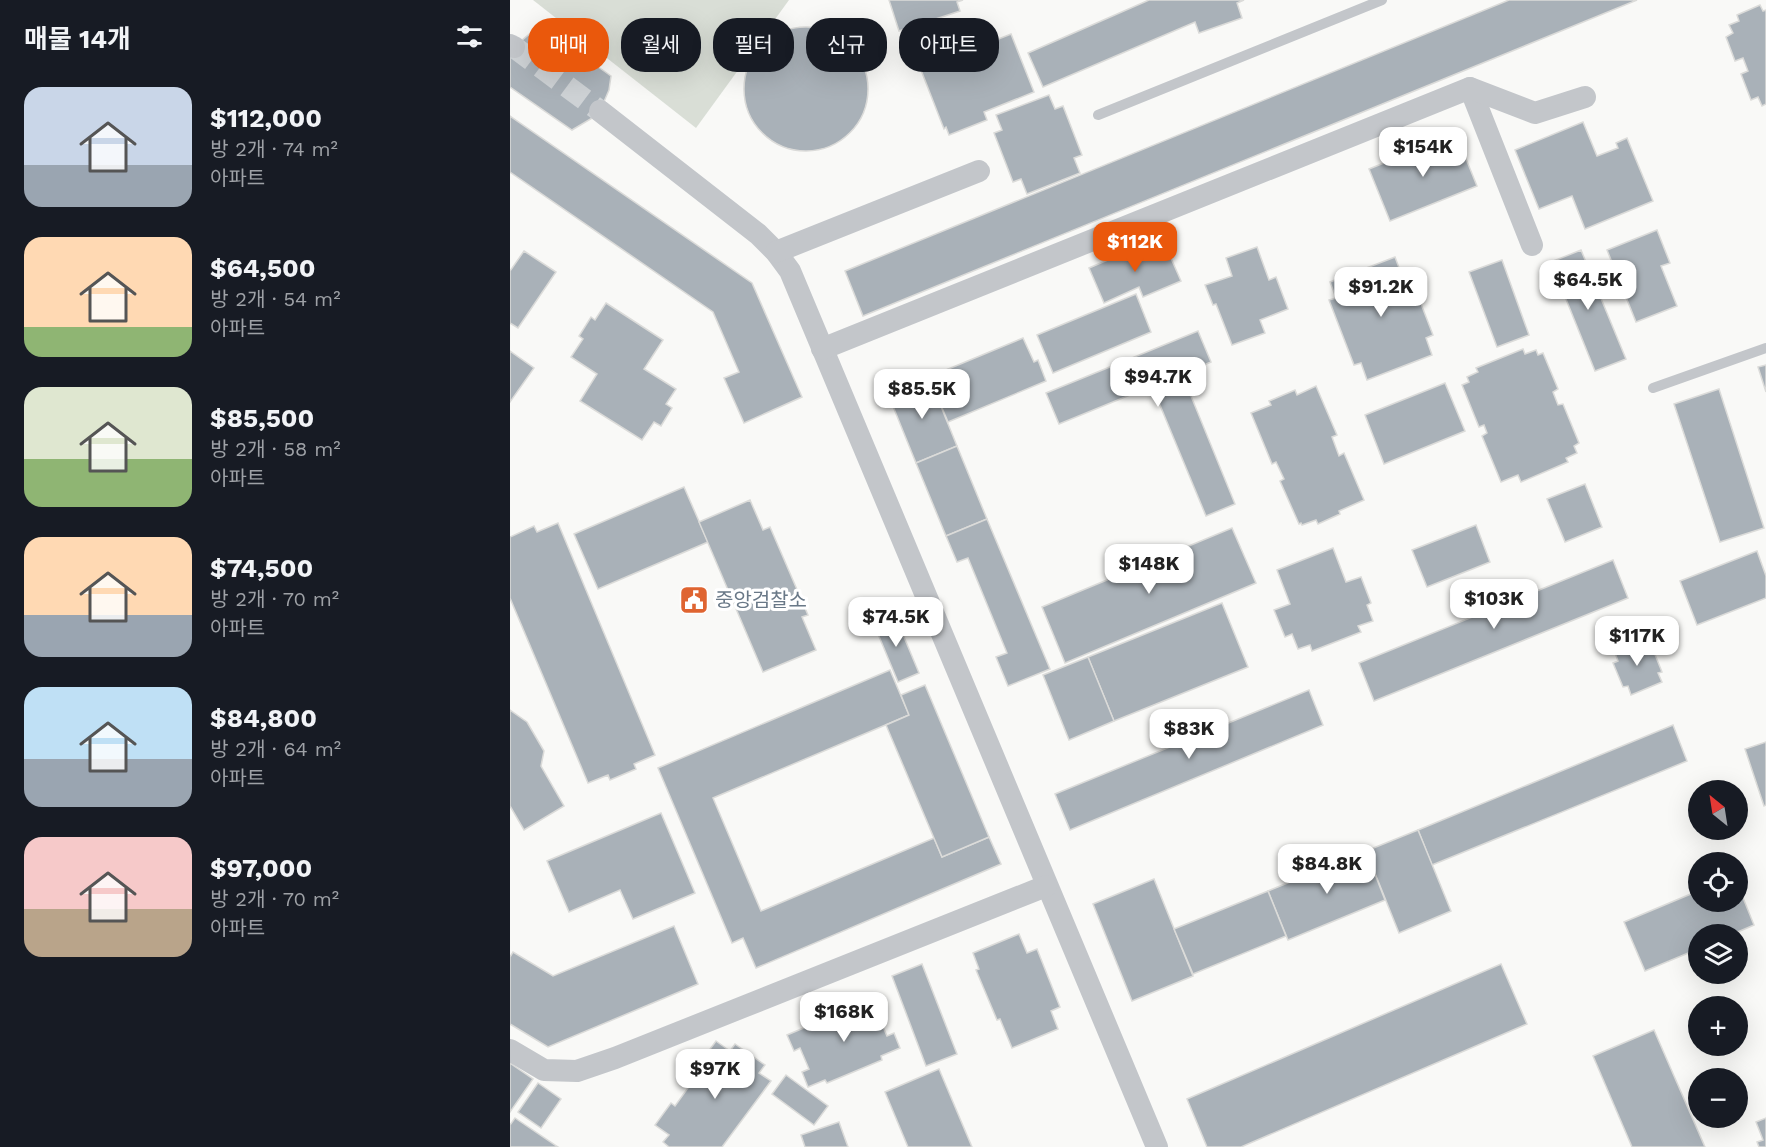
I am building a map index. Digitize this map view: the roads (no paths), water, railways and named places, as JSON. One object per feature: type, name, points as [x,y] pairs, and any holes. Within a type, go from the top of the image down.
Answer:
[{"type":"street","points":[[1470,88],[1532,245]]},
{"type":"street","points":[[822,349],[1470,88],[1536,113],[1585,97]]},
{"type":"street","points":[[600,111],[758,234],[776,252],[790,271],[1157,1147]]},
{"type":"street","points":[[776,252],[980,171]]},
{"type":"street","points":[[510,1050],[544,1070],[577,1071],[615,1058],[1046,886]]},
{"type":"lane","points":[[1098,115],[1382,0]]},
{"type":"lane","points":[[1653,388],[1766,348]]},
{"type":"tunnel","points":[[514,47],[600,111]]},
{"type":"place","name":"중앙검찰소","points":[[694,600]]}]
